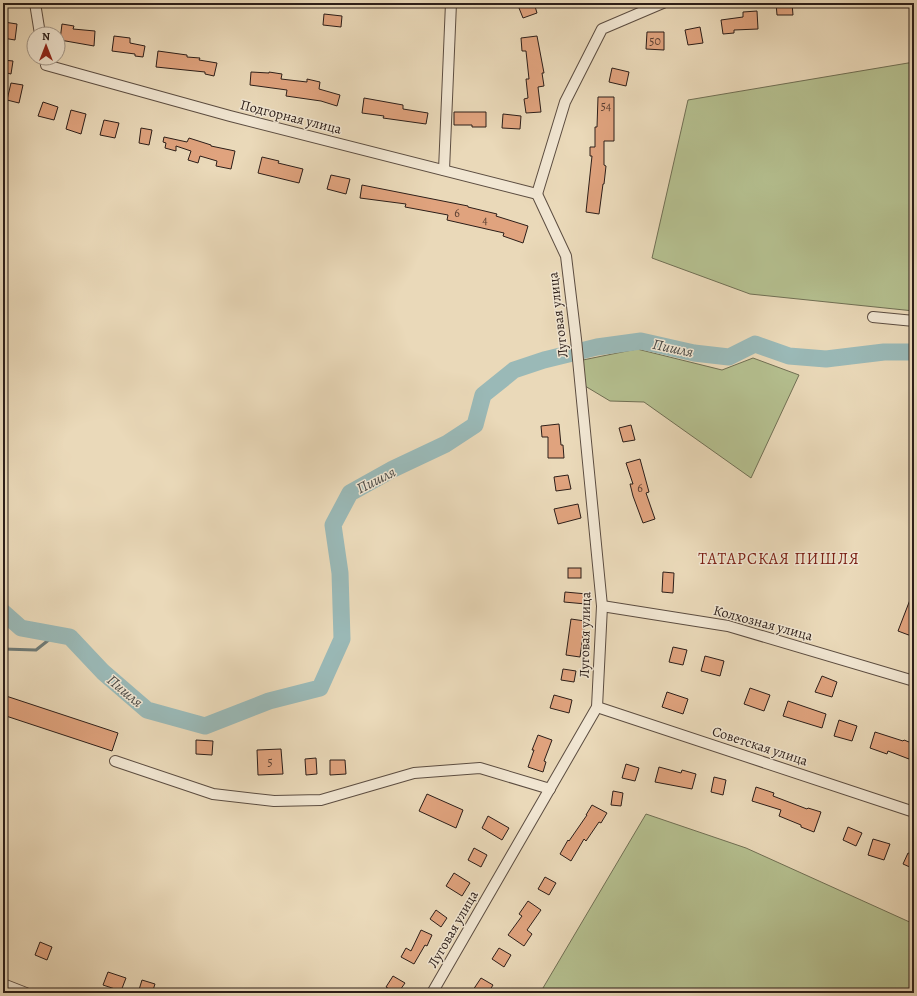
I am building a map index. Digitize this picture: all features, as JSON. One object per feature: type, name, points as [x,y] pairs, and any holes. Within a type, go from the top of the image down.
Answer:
[{"type":"street","points":[[35,3],[39,26]]},
{"type":"street","points":[[444,170],[451,3]]},
{"type":"street","points":[[537,194],[565,102],[602,29],[663,3]]},
{"type":"street","name":"Подгорная улица","points":[[50,66],[230,116],[537,194]]},
{"type":"street","name":"Луговая улица","points":[[432,993],[597,707],[602,606],[576,340],[566,256],[537,194]]},
{"type":"street","points":[[873,317],[914,321]]},
{"type":"street","name":"Колхозная улица","points":[[602,606],[728,626],[914,681]]},
{"type":"street","name":"Советская улица","points":[[597,707],[914,812]]},
{"type":"street","points":[[115,761],[213,794],[274,801],[322,800],[414,773],[480,768],[550,789]]},
{"type":"street","points":[[3,984],[26,993]]},
{"type":"green space","points":[[914,62],[914,311],[750,294],[652,258],[688,100]]},
{"type":"green space","points":[[637,349],[722,370],[753,358],[799,375],[751,478],[644,402],[610,401],[585,386],[578,361]]},
{"type":"green space","points":[[646,814],[746,848],[914,924],[914,993],[540,993]]},
{"type":"building","points":[[517,3],[534,3],[537,13],[523,18]]},
{"type":"building","points":[[776,3],[792,3],[793,15],[777,15]]},
{"type":"building","points":[[757,11],[758,29],[734,30],[734,33],[723,34],[721,20],[743,17],[743,12]]},
{"type":"building","points":[[324,14],[342,16],[341,27],[323,25]]},
{"type":"building","points":[[4,22],[17,24],[15,40],[3,38]]},
{"type":"building","points":[[62,24],[74,26],[73,29],[95,31],[94,46],[66,41],[66,26],[62,26]]},
{"type":"building","points":[[700,27],[703,43],[688,45],[685,30]]},
{"type":"building","points":[[647,32],[664,32],[664,50],[646,49]]},
{"type":"building","points":[[114,36],[130,38],[130,43],[145,46],[143,57],[135,56],[135,54],[112,51]]},
{"type":"building","points":[[537,36],[544,73],[542,73],[544,86],[538,87],[541,112],[526,113],[524,99],[528,98],[526,79],[529,79],[526,51],[522,51],[521,38]]},
{"type":"building","points":[[158,51],[187,55],[187,57],[200,58],[199,60],[217,63],[214,76],[205,74],[205,72],[156,67]]},
{"type":"building","points":[[3,60],[13,61],[11,74],[3,72]]},
{"type":"building","points":[[612,68],[629,72],[626,86],[609,82]]},
{"type":"building","points":[[251,72],[282,74],[281,79],[307,82],[307,79],[320,82],[319,89],[340,95],[337,106],[321,101],[286,96],[287,90],[250,85]]},
{"type":"building","points":[[11,83],[23,85],[19,103],[7,100]]},
{"type":"building","points":[[598,97],[614,97],[614,141],[604,141],[604,165],[606,166],[599,214],[586,212],[592,156],[590,156],[590,147],[595,147]]},
{"type":"building","points":[[364,98],[403,105],[403,109],[428,113],[426,124],[383,118],[384,116],[362,113]]},
{"type":"building","points":[[43,102],[58,107],[54,120],[38,116]]},
{"type":"building","points":[[71,110],[86,114],[81,134],[66,129]]},
{"type":"building","points":[[454,112],[486,112],[486,127],[454,125]]},
{"type":"building","points":[[503,114],[521,116],[520,129],[502,128]]},
{"type":"building","points":[[104,120],[119,123],[115,138],[100,135]]},
{"type":"building","points":[[141,128],[152,130],[149,145],[139,143]]},
{"type":"building","points":[[164,137],[187,142],[189,138],[211,146],[235,151],[231,169],[216,166],[217,161],[200,156],[198,163],[188,160],[191,151],[176,146],[176,151],[165,148],[166,143],[163,142]]},
{"type":"building","points":[[262,157],[279,161],[278,163],[303,169],[299,183],[258,173]]},
{"type":"building","points":[[331,175],[350,179],[346,194],[327,189]]},
{"type":"building","points":[[362,185],[468,206],[497,214],[496,216],[528,226],[523,243],[503,236],[504,233],[447,220],[448,215],[405,207],[406,204],[360,198]]},
{"type":"building","points":[[559,424],[564,458],[548,458],[548,437],[542,437],[541,426]]},
{"type":"building","points":[[631,425],[635,440],[623,442],[619,428]]},
{"type":"building","points":[[640,459],[649,492],[646,493],[655,519],[643,523],[633,496],[630,484],[633,484],[626,463]]},
{"type":"building","points":[[568,475],[571,489],[556,491],[554,477]]},
{"type":"building","points":[[578,504],[581,518],[558,524],[554,509]]},
{"type":"building","points":[[568,568],[581,568],[581,578],[568,578]]},
{"type":"building","points":[[663,572],[674,573],[673,593],[662,592]]},
{"type":"building","points":[[565,592],[587,594],[586,604],[564,602]]},
{"type":"building","points":[[914,592],[914,637],[898,631]]},
{"type":"building","points":[[571,619],[585,621],[580,657],[566,655]]},
{"type":"building","points":[[673,647],[687,650],[683,665],[669,662]]},
{"type":"building","points":[[705,656],[724,661],[720,676],[701,671]]},
{"type":"building","points":[[563,669],[576,671],[574,682],[561,680]]},
{"type":"building","points":[[822,676],[837,682],[832,697],[815,692]]},
{"type":"building","points":[[750,688],[770,695],[764,711],[744,704]]},
{"type":"building","points":[[667,692],[688,699],[683,714],[662,707]]},
{"type":"building","points":[[3,695],[118,733],[112,751],[3,715]]},
{"type":"building","points":[[554,695],[572,700],[569,713],[550,708]]},
{"type":"building","points":[[788,701],[826,714],[822,728],[783,716]]},
{"type":"building","points":[[839,720],[857,726],[852,741],[834,736]]},
{"type":"building","points":[[875,732],[914,744],[909,759],[888,751],[887,754],[870,748]]},
{"type":"building","points":[[538,735],[552,740],[544,761],[546,762],[543,772],[528,767],[534,750],[532,750]]},
{"type":"building","points":[[196,740],[213,741],[212,755],[196,754]]},
{"type":"building","points":[[281,749],[283,774],[258,775],[257,750]]},
{"type":"building","points":[[316,758],[317,774],[306,775],[305,759]]},
{"type":"building","points":[[330,760],[345,760],[346,774],[330,775]]},
{"type":"building","points":[[626,764],[639,768],[635,781],[622,778]]},
{"type":"building","points":[[659,767],[681,773],[682,770],[696,774],[692,789],[655,782]]},
{"type":"building","points":[[714,777],[726,780],[723,795],[711,792]]},
{"type":"building","points":[[756,787],[774,793],[773,796],[807,809],[821,812],[814,832],[779,816],[781,810],[752,801]]},
{"type":"building","points":[[613,791],[623,793],[621,806],[611,805]]},
{"type":"building","points":[[427,794],[463,810],[456,828],[419,811]]},
{"type":"building","points":[[592,805],[607,813],[586,841],[584,839],[571,861],[560,854],[568,840],[569,841],[587,815]]},
{"type":"building","points":[[488,816],[509,828],[502,840],[482,828]]},
{"type":"building","points":[[848,827],[862,833],[856,846],[843,840]]},
{"type":"building","points":[[873,839],[890,844],[884,860],[868,855]]},
{"type":"building","points":[[474,848],[487,855],[481,867],[468,860]]},
{"type":"building","points":[[908,853],[914,855],[914,864],[912,868],[903,864]]},
{"type":"building","points":[[454,873],[470,883],[462,896],[446,886]]},
{"type":"building","points":[[545,877],[556,883],[549,895],[538,889]]},
{"type":"building","points":[[528,901],[541,910],[527,930],[532,934],[524,946],[508,935],[522,916],[519,914]]},
{"type":"building","points":[[436,910],[447,918],[441,927],[430,919]]},
{"type":"building","points":[[421,930],[432,935],[427,946],[425,945],[414,964],[401,957],[406,948],[411,951]]},
{"type":"building","points":[[40,942],[52,947],[47,960],[35,955]]},
{"type":"building","points":[[499,948],[511,955],[504,967],[492,959]]},
{"type":"building","points":[[108,972],[126,978],[121,991],[103,985]]},
{"type":"building","points":[[393,976],[405,983],[398,993],[386,987]]},
{"type":"building","points":[[481,978],[493,985],[488,993],[471,993]]},
{"type":"building","points":[[142,980],[155,984],[152,993],[138,993]]},
{"type":"waterway","name":"Пишля","points":[[3,612],[21,628],[70,637],[103,672],[147,710],[205,726],[269,701],[320,688],[342,639],[340,573],[333,525],[350,493],[393,469],[446,444],[475,425],[483,395],[514,370],[544,360],[597,347],[641,341],[694,353],[729,357],[755,344],[789,356],[826,359],[884,352],[914,352]]},
{"type":"waterway","points":[[3,649],[36,650],[55,635]]},
{"type":"district","name":"ТАТАРСКАЯ ПИШЛЯ","points":[[779,559]]}]
